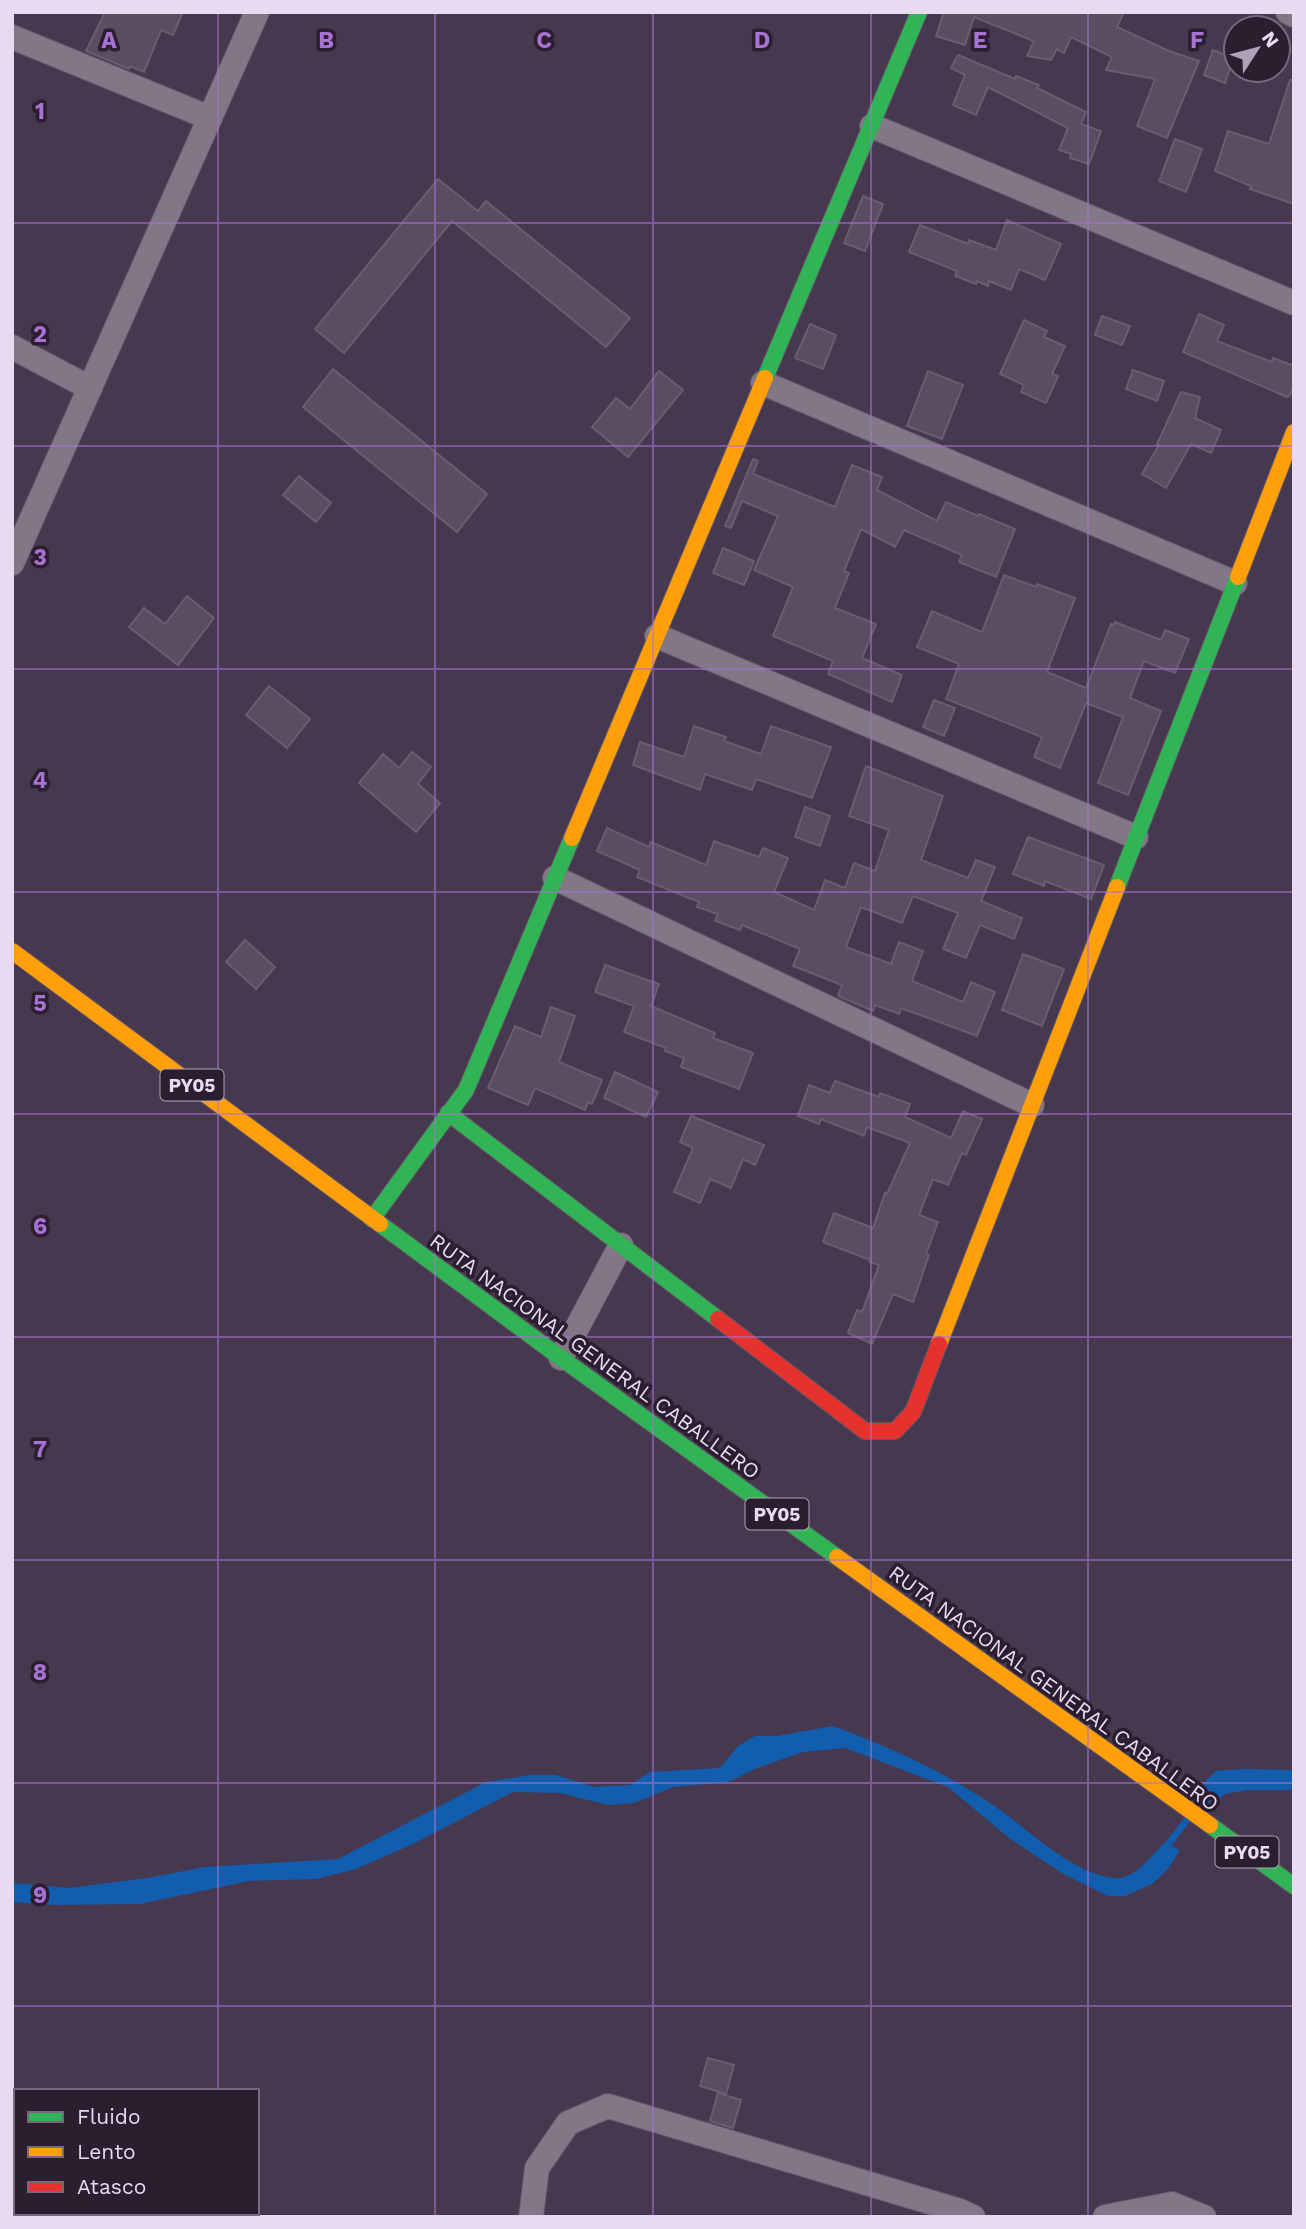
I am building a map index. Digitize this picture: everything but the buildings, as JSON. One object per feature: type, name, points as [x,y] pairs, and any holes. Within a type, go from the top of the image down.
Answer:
[{"type":"main road","points":[[372,1219],[466,1090],[919,12]]},
{"type":"main road","points":[[448,1113],[864,1431],[895,1431],[914,1412],[1294,432]]},
{"type":"main road","name":"RUTA NACIONAL GENERAL CABALLERO","points":[[12,951],[561,1358],[1294,1886]]},
{"type":"street","points":[[12,563],[257,12]]},
{"type":"street","points":[[1288,12],[1294,15]]},
{"type":"street","points":[[12,37],[210,118]]},
{"type":"street","points":[[872,126],[1294,303]]},
{"type":"street","points":[[12,347],[90,388]]},
{"type":"street","points":[[764,383],[1235,583]]},
{"type":"street","points":[[657,636],[1136,838]]},
{"type":"street","points":[[555,878],[1032,1105]]},
{"type":"street","points":[[561,1358],[621,1245]]},
{"type":"street","points":[[531,2217],[537,2168],[568,2123],[608,2106],[973,2217]]},
{"type":"street","points":[[1105,2217],[1172,2204],[1204,2217]]},
{"type":"water","points":[[833,1726],[893,1750],[950,1778],[1001,1811],[1063,1857],[1096,1874],[1113,1878],[1128,1876],[1142,1867],[1164,1843],[1180,1850],[1168,1869],[1152,1884],[1125,1896],[1108,1896],[1065,1875],[1009,1838],[948,1787],[845,1748],[803,1752],[757,1768],[728,1782],[673,1787],[634,1803],[608,1805],[560,1793],[513,1792],[415,1843],[356,1869],[316,1879],[249,1881],[140,1904],[56,1905],[12,1902],[12,1883],[69,1888],[205,1867],[338,1859],[486,1782],[531,1775],[556,1775],[594,1787],[630,1785],[650,1772],[720,1768],[738,1746],[755,1736],[776,1736]]},
{"type":"water","points":[[1294,1770],[1294,1790],[1248,1790],[1224,1794],[1214,1808],[1193,1793],[1216,1771]]},
{"type":"waterway","points":[[1164,1850],[1186,1821]]},
{"type":"traffic: fast","points":[[765,378],[919,12]]},
{"type":"traffic: fast","points":[[1117,887],[1238,577]]},
{"type":"traffic: fast","points":[[372,1219],[466,1090],[572,838]]},
{"type":"traffic: fast","points":[[448,1113],[718,1319]]},
{"type":"traffic: fast","points":[[380,1224],[837,1557]]},
{"type":"traffic: fast","points":[[1210,1825],[1294,1886]]},
{"type":"traffic: slow","points":[[572,838],[765,378]]},
{"type":"traffic: slow","points":[[1238,577],[1294,432]]},
{"type":"traffic: slow","points":[[939,1344],[1117,887]]},
{"type":"traffic: slow","points":[[12,951],[380,1224]]},
{"type":"traffic: slow","points":[[837,1557],[1210,1825]]},
{"type":"traffic: jam","points":[[718,1319],[865,1431],[895,1431],[913,1412],[939,1344]]}]
